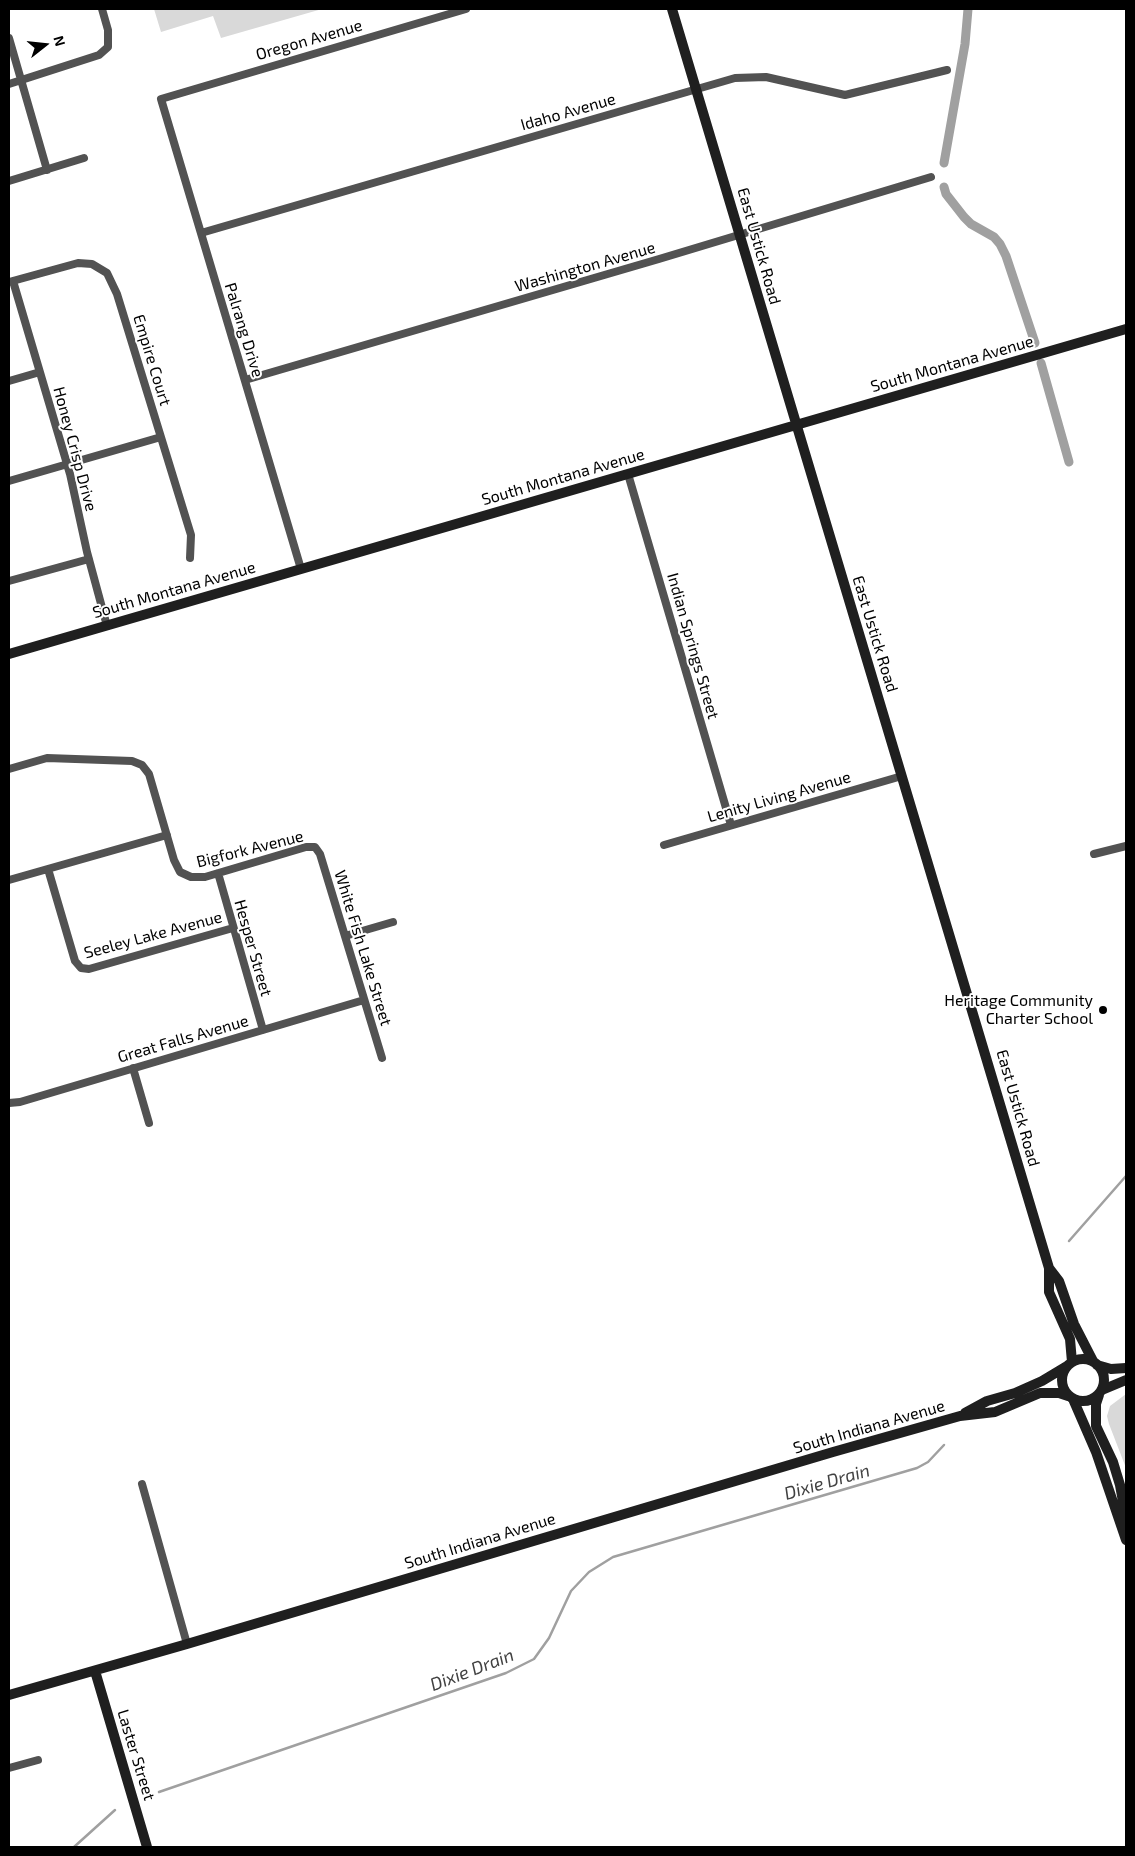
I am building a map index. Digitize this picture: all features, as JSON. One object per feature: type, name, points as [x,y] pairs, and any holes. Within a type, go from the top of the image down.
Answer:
[{"type":"main road","name":"East Ustick Road","points":[[672,9],[1050,1268],[1049,1292],[1070,1339],[1069,1364]]},
{"type":"main road","name":"South Montana Avenue","points":[[9,654],[1126,329]]},
{"type":"main road","name":"East Ustick Road","points":[[1050,1268],[1060,1281],[1074,1324],[1095,1363]]},
{"type":"main road","points":[[1126,1368],[1111,1369],[1082,1359],[1069,1364],[1062,1376],[1063,1387],[1071,1398],[1099,1461],[1126,1540]]},
{"type":"main road","points":[[1095,1363],[1101,1369],[1104,1380],[1096,1409],[1096,1426],[1114,1462],[1126,1518]]},
{"type":"main road","name":"South Indiana Avenue","points":[[960,1416],[987,1401],[1014,1393],[1042,1381],[1069,1364]]},
{"type":"main road","points":[[1071,1398],[1078,1401],[1089,1401],[1100,1393],[1126,1380]]},
{"type":"main road","name":"South Indiana Avenue","points":[[9,1695],[960,1416],[995,1412],[1040,1393],[1059,1393],[1071,1398]]},
{"type":"main road","name":"Laster Street","points":[[95,1671],[147,1847]]},
{"type":"street","points":[[9,84],[99,55],[108,47],[108,30],[102,9]]},
{"type":"street","name":"Oregon Avenue","points":[[161,99],[466,9]]},
{"type":"street","points":[[9,38],[46,170]]},
{"type":"street","name":"Idaho Avenue","points":[[201,233],[735,78],[766,77],[845,95],[947,70]]},
{"type":"street","name":"Palrang Drive","points":[[161,99],[301,569]]},
{"type":"street","points":[[9,182],[84,158]]},
{"type":"street","name":"Washington Avenue","points":[[245,380],[932,177]]},
{"type":"street","name":"Empire Court","points":[[11,282],[78,263],[92,264],[107,272],[117,294],[191,535],[190,558]]},
{"type":"street","name":"Honey Crisp Drive","points":[[11,282],[67,464],[107,626]]},
{"type":"street","points":[[9,381],[40,372]]},
{"type":"street","points":[[9,481],[161,437]]},
{"type":"street","name":"Indian Springs Street","points":[[628,474],[731,825]]},
{"type":"street","points":[[9,581],[89,559]]},
{"type":"street","points":[[9,769],[47,758],[132,761],[142,765],[149,774],[167,835],[9,880]]},
{"type":"street","name":"Lenity Living Avenue","points":[[664,845],[902,776]]},
{"type":"street","name":"Bigfork Avenue","points":[[167,835],[174,860],[180,872],[191,877],[205,877],[306,847],[315,847]]},
{"type":"street","points":[[1094,854],[1126,846]]},
{"type":"street","name":"White Fish Lake Street","points":[[315,847],[320,854],[382,1058]]},
{"type":"street","name":"Seeley Lake Avenue","points":[[48,869],[75,961],[80,968],[89,969],[233,928]]},
{"type":"street","name":"Hesper Street","points":[[218,873],[262,1030]]},
{"type":"street","points":[[345,936],[392,922]]},
{"type":"street","name":"Great Falls Avenue","points":[[9,1103],[20,1102],[364,1000]]},
{"type":"street","points":[[134,1068],[150,1123]]},
{"type":"street","points":[[142,1484],[187,1644]]},
{"type":"street","points":[[9,1768],[38,1760]]},
{"type":"shaded area","points":[[154,9],[322,9],[221,38],[213,16],[161,32]]},
{"type":"shaded area","points":[[1126,1394],[1126,1468],[1107,1416],[1110,1406]]},
{"type":"waterway","points":[[944,163],[965,44],[968,9]]},
{"type":"waterway","points":[[944,187],[946,194],[964,217],[971,224],[994,237],[1000,244],[1006,256],[1035,343]]},
{"type":"waterway","points":[[1041,363],[1069,462]]},
{"type":"waterway","name":"Dixie Drain","points":[[1069,1241],[1126,1176]]},
{"type":"waterway","name":"Dixie Drain","points":[[159,1792],[506,1673],[534,1659],[549,1638],[571,1591],[589,1572],[613,1557],[917,1468],[928,1462],[944,1445]]},
{"type":"waterway","name":"Dixie Drain","points":[[74,1847],[115,1810]]},
{"type":"place","name":"Heritage Community Charter School","points":[[1103,1010]]}]
